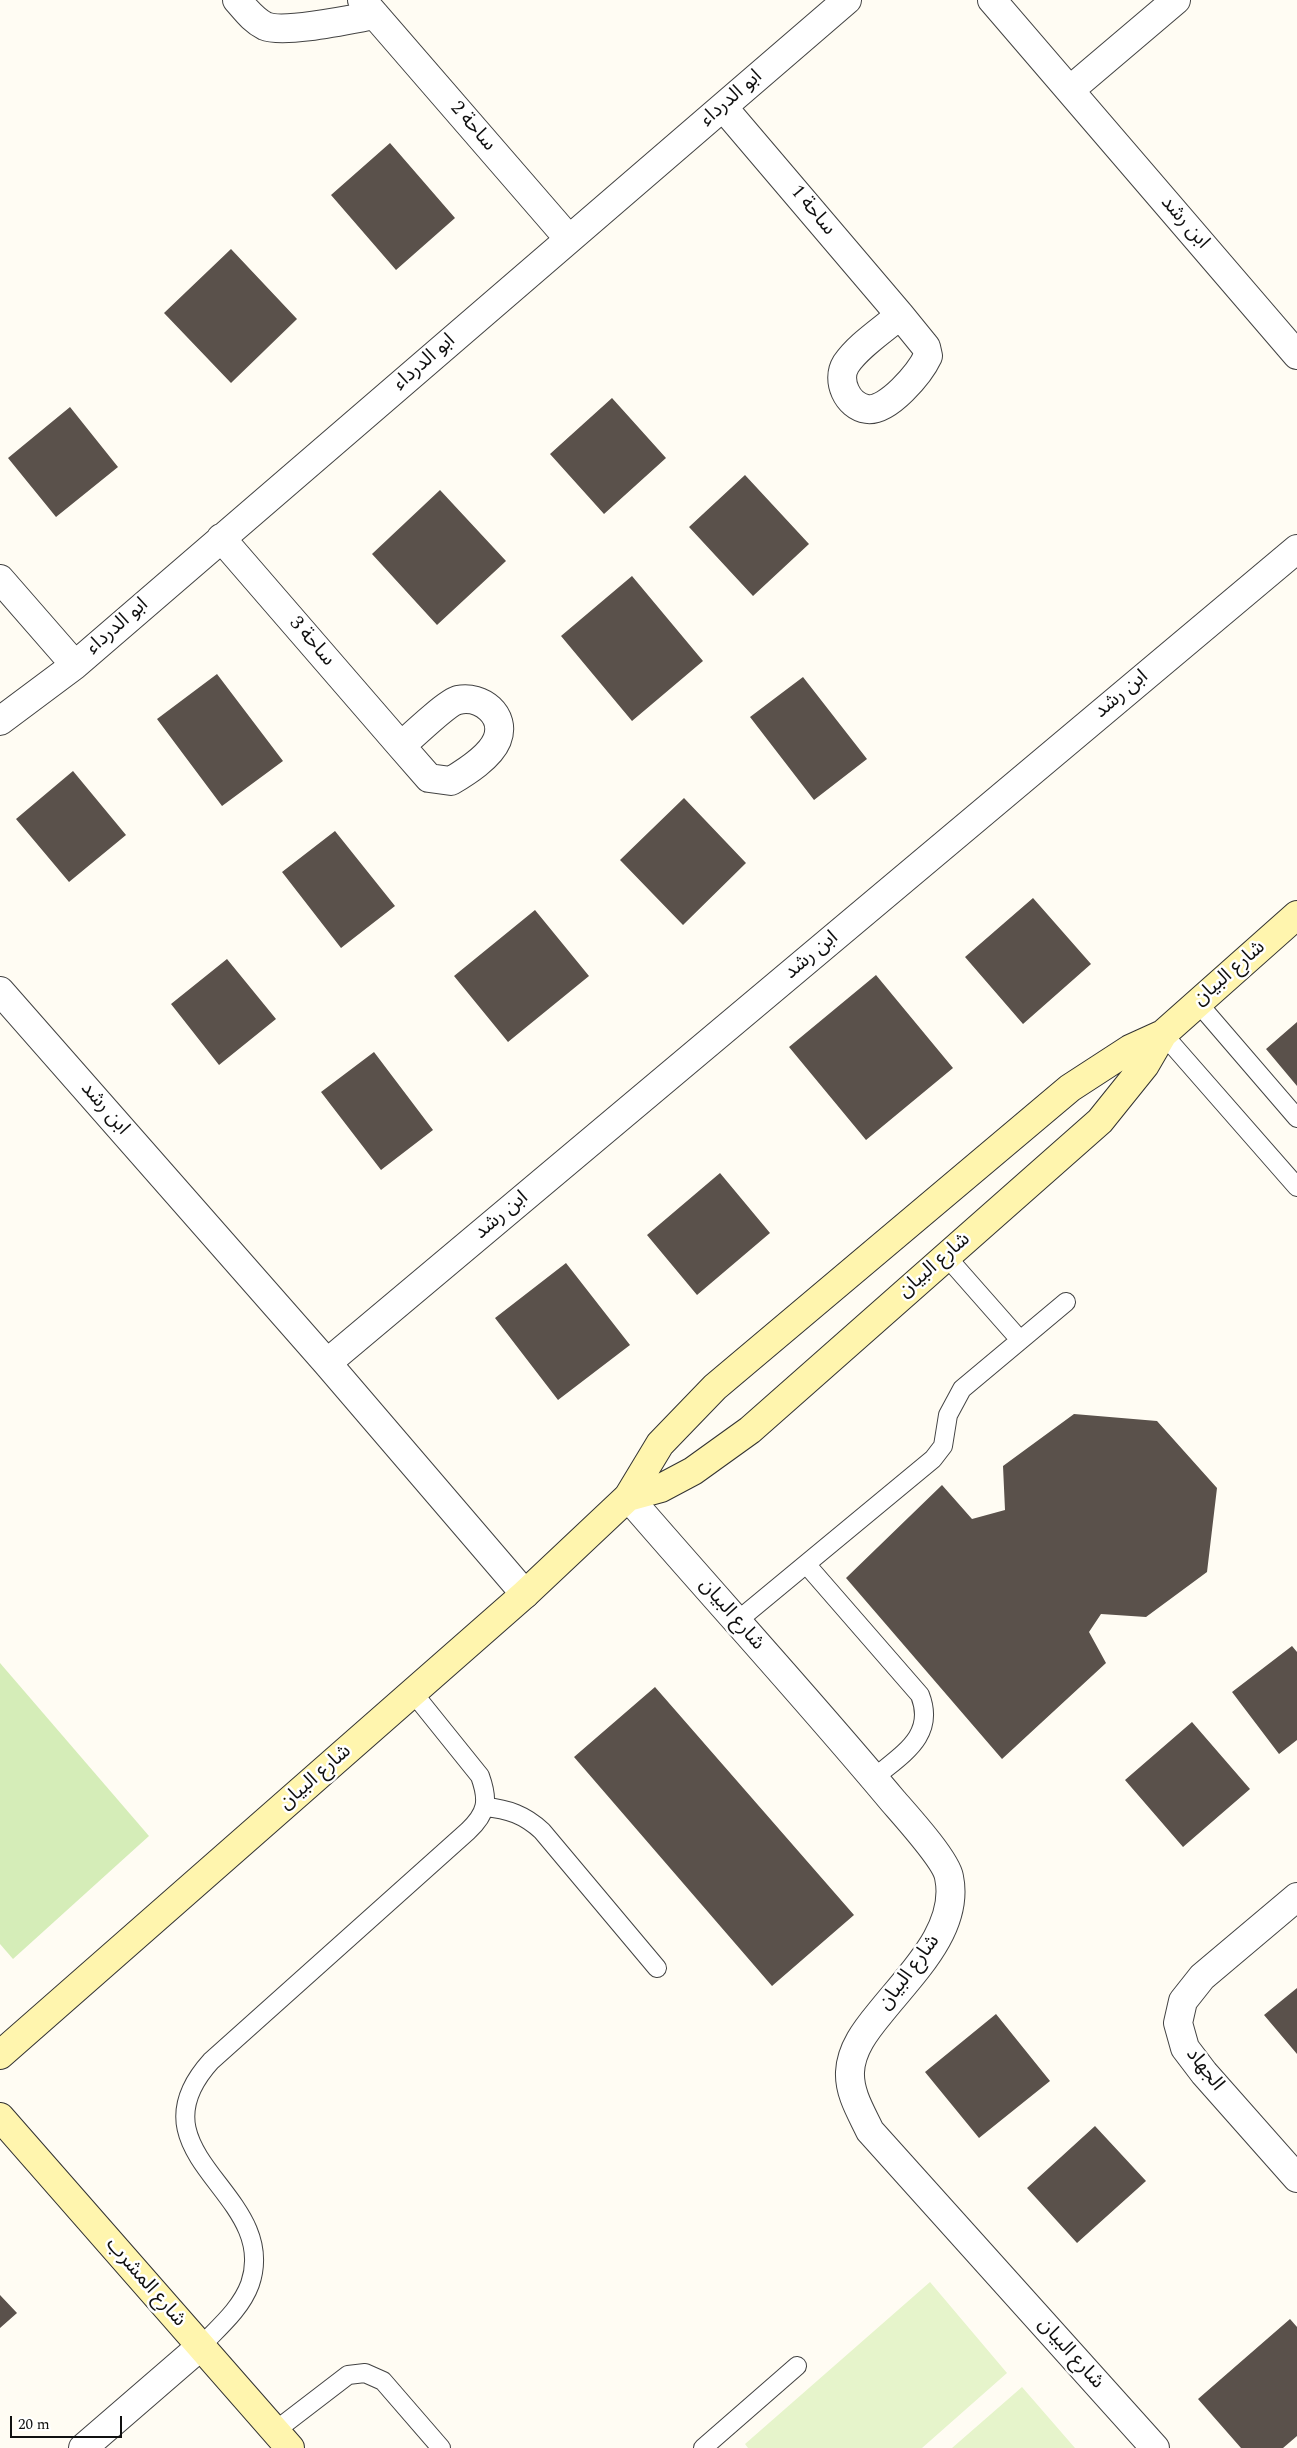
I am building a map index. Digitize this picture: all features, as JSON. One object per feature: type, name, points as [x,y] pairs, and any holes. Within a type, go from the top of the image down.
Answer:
[{"type":"street","name":"ساحة 2","points":[[237,0],[253,19],[266,27],[283,29],[369,8],[569,239]]},
{"type":"street","name":"ابو الدرداء","points":[[0,721],[75,665],[847,0]]},
{"type":"street","name":"ابن رشد","points":[[992,0],[1297,355]]},
{"type":"street","points":[[1070,90],[1176,0]]},
{"type":"street","name":"ساحة 1","points":[[723,107],[900,315]]},
{"type":"street","name":"ساحة 3","points":[[221,538],[401,746]]},
{"type":"street","name":"ابن رشد","points":[[327,1363],[1297,549]]},
{"type":"street","points":[[0,579],[75,665]]},
{"type":"street","name":"شارع البيان","points":[[0,2055],[229,1853],[414,1694],[525,1594],[628,1497],[660,1444],[715,1387],[1070,1088],[1130,1049],[1163,1034],[1297,915]]},
{"type":"street","name":"ابن رشد","points":[[0,991],[327,1363],[525,1594]]},
{"type":"street","name":"شارع البيان","points":[[628,1497],[661,1488],[722,1452],[750,1430],[1100,1121],[1145,1065],[1163,1034]]},
{"type":"street","name":"شارع البيان","points":[[628,1497],[874,1778],[930,1845],[949,1875],[952,1903],[942,1930],[926,1954],[869,2026],[855,2049],[850,2072],[854,2100],[870,2131],[1154,2448]]},
{"type":"street","name":"الجهاد","points":[[1297,1897],[1202,1976],[1182,2001],[1178,2023],[1185,2048],[1204,2073],[1297,2178]]},
{"type":"street","name":"شارع المشرب","points":[[0,2117],[283,2440]]},
{"type":"street","points":[[84,2448],[200,2346]]},
{"type":"lane","points":[[1198,1003],[1297,1118]]},
{"type":"lane","points":[[1163,1034],[1297,1187]]},
{"type":"lane","points":[[946,1256],[1020,1340]]},
{"type":"lane","points":[[736,1622],[933,1459],[943,1446],[948,1415],[962,1388],[1066,1302]]},
{"type":"lane","points":[[806,1564],[920,1695],[924,1706],[924,1728],[919,1738],[874,1778]]},
{"type":"lane","points":[[200,2346],[239,2304],[249,2285],[254,2256],[252,2238],[241,2216],[192,2148],[187,2130],[186,2110],[189,2092],[199,2075],[211,2061],[479,1821],[485,1807],[486,1791],[480,1776],[414,1694]]},
{"type":"lane","points":[[485,1807],[516,1813],[530,1820],[542,1831],[657,1968]]},
{"type":"lane","points":[[703,2448],[797,2366]]},
{"type":"lane","points":[[283,2440],[348,2375],[365,2374],[383,2381],[441,2448]]},
{"type":"green space","points":[[0,1663],[149,1836],[13,1959],[0,1944]]},
{"type":"green space","points":[[930,2282],[1007,2373],[922,2448],[748,2448],[745,2444]]},
{"type":"green space","points":[[1022,2387],[1075,2448],[952,2448]]},
{"type":"building","points":[[390,143],[455,218],[396,270],[331,195]]},
{"type":"building","points":[[231,249],[297,319],[231,383],[164,313]]},
{"type":"building","points":[[612,398],[666,458],[604,514],[550,454]]},
{"type":"building","points":[[70,407],[118,467],[56,517],[8,458]]},
{"type":"building","points":[[745,475],[809,544],[753,596],[689,527]]},
{"type":"building","points":[[440,490],[506,561],[437,625],[372,554]]},
{"type":"building","points":[[632,576],[703,661],[632,721],[561,636]]},
{"type":"building","points":[[217,674],[283,761],[222,806],[157,719]]},
{"type":"building","points":[[803,677],[867,759],[814,800],[750,717]]},
{"type":"building","points":[[73,771],[126,835],[69,882],[16,819]]},
{"type":"building","points":[[684,798],[746,863],[683,925],[620,860]]},
{"type":"building","points":[[335,831],[395,906],[341,948],[282,872]]},
{"type":"building","points":[[1033,898],[1091,964],[1023,1024],[965,957]]},
{"type":"building","points":[[535,910],[589,976],[508,1042],[454,976]]},
{"type":"building","points":[[227,959],[276,1019],[219,1065],[171,1004]]},
{"type":"building","points":[[876,975],[953,1068],[866,1140],[789,1047]]},
{"type":"building","points":[[1297,1022],[1297,1086],[1266,1049]]},
{"type":"building","points":[[374,1052],[433,1130],[381,1170],[321,1092]]},
{"type":"building","points":[[720,1173],[770,1233],[697,1295],[647,1235]]},
{"type":"building","points":[[566,1263],[630,1345],[558,1400],[495,1318]]},
{"type":"building","points":[[1074,1414],[1157,1421],[1217,1488],[1207,1572],[1146,1617],[1101,1614],[1089,1632],[1106,1663],[1002,1759],[846,1578],[942,1485],[972,1519],[1005,1510],[1003,1466]]},
{"type":"building","points":[[1292,1646],[1297,1652],[1297,1740],[1279,1754],[1232,1692]]},
{"type":"building","points":[[655,1687],[854,1915],[772,1986],[574,1757]]},
{"type":"building","points":[[1192,1722],[1250,1789],[1183,1847],[1125,1780]]},
{"type":"building","points":[[1297,1988],[1297,2054],[1264,2015]]},
{"type":"building","points":[[996,2014],[1050,2081],[979,2138],[925,2072]]},
{"type":"building","points":[[1095,2126],[1146,2181],[1077,2243],[1027,2188]]},
{"type":"building","points":[[0,2295],[17,2313],[0,2328]]},
{"type":"building","points":[[1290,2319],[1297,2327],[1297,2436],[1283,2448],[1241,2448],[1198,2399]]}]
